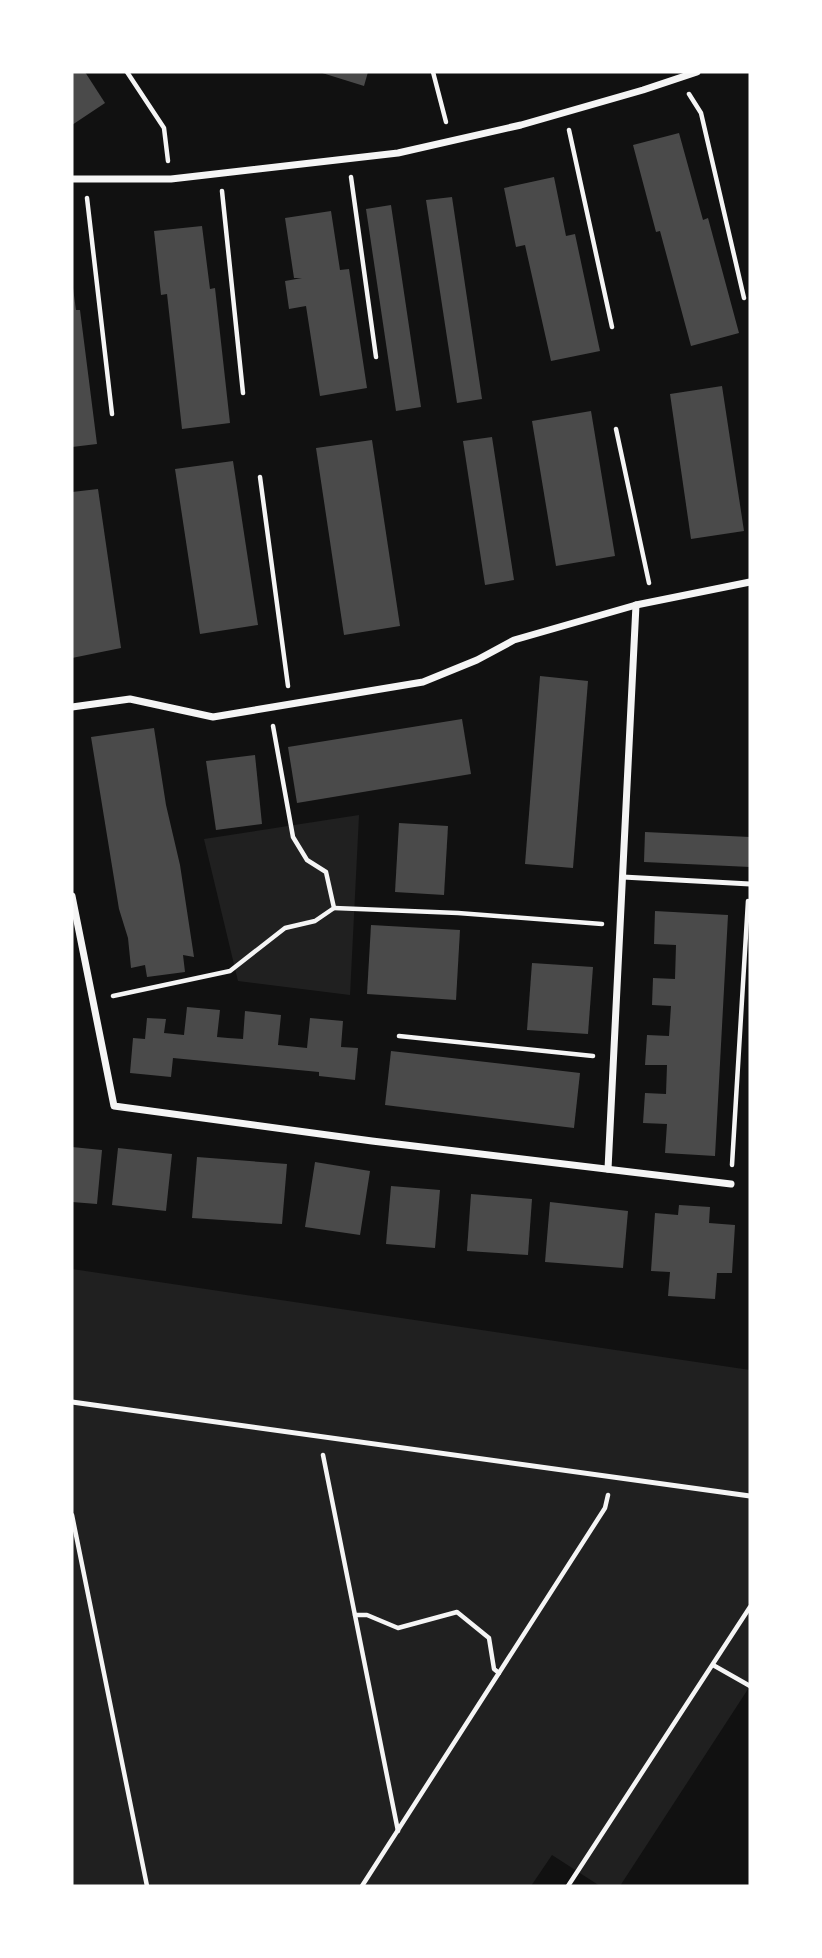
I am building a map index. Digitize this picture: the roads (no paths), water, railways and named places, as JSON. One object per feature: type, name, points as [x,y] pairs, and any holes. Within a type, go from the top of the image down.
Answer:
[{"type":"street","points":[[72,179],[171,179],[398,153],[521,125],[698,72]]},
{"type":"street","points":[[72,707],[130,699],[213,717],[423,682],[477,660],[514,640],[636,605],[750,582]]},
{"type":"street","points":[[608,1169],[636,605]]},
{"type":"street","points":[[72,896],[114,1107],[731,1184]]},
{"type":"lane","points":[[623,877],[750,884]]},
{"type":"lane","points":[[72,1402],[750,1496]]}]
